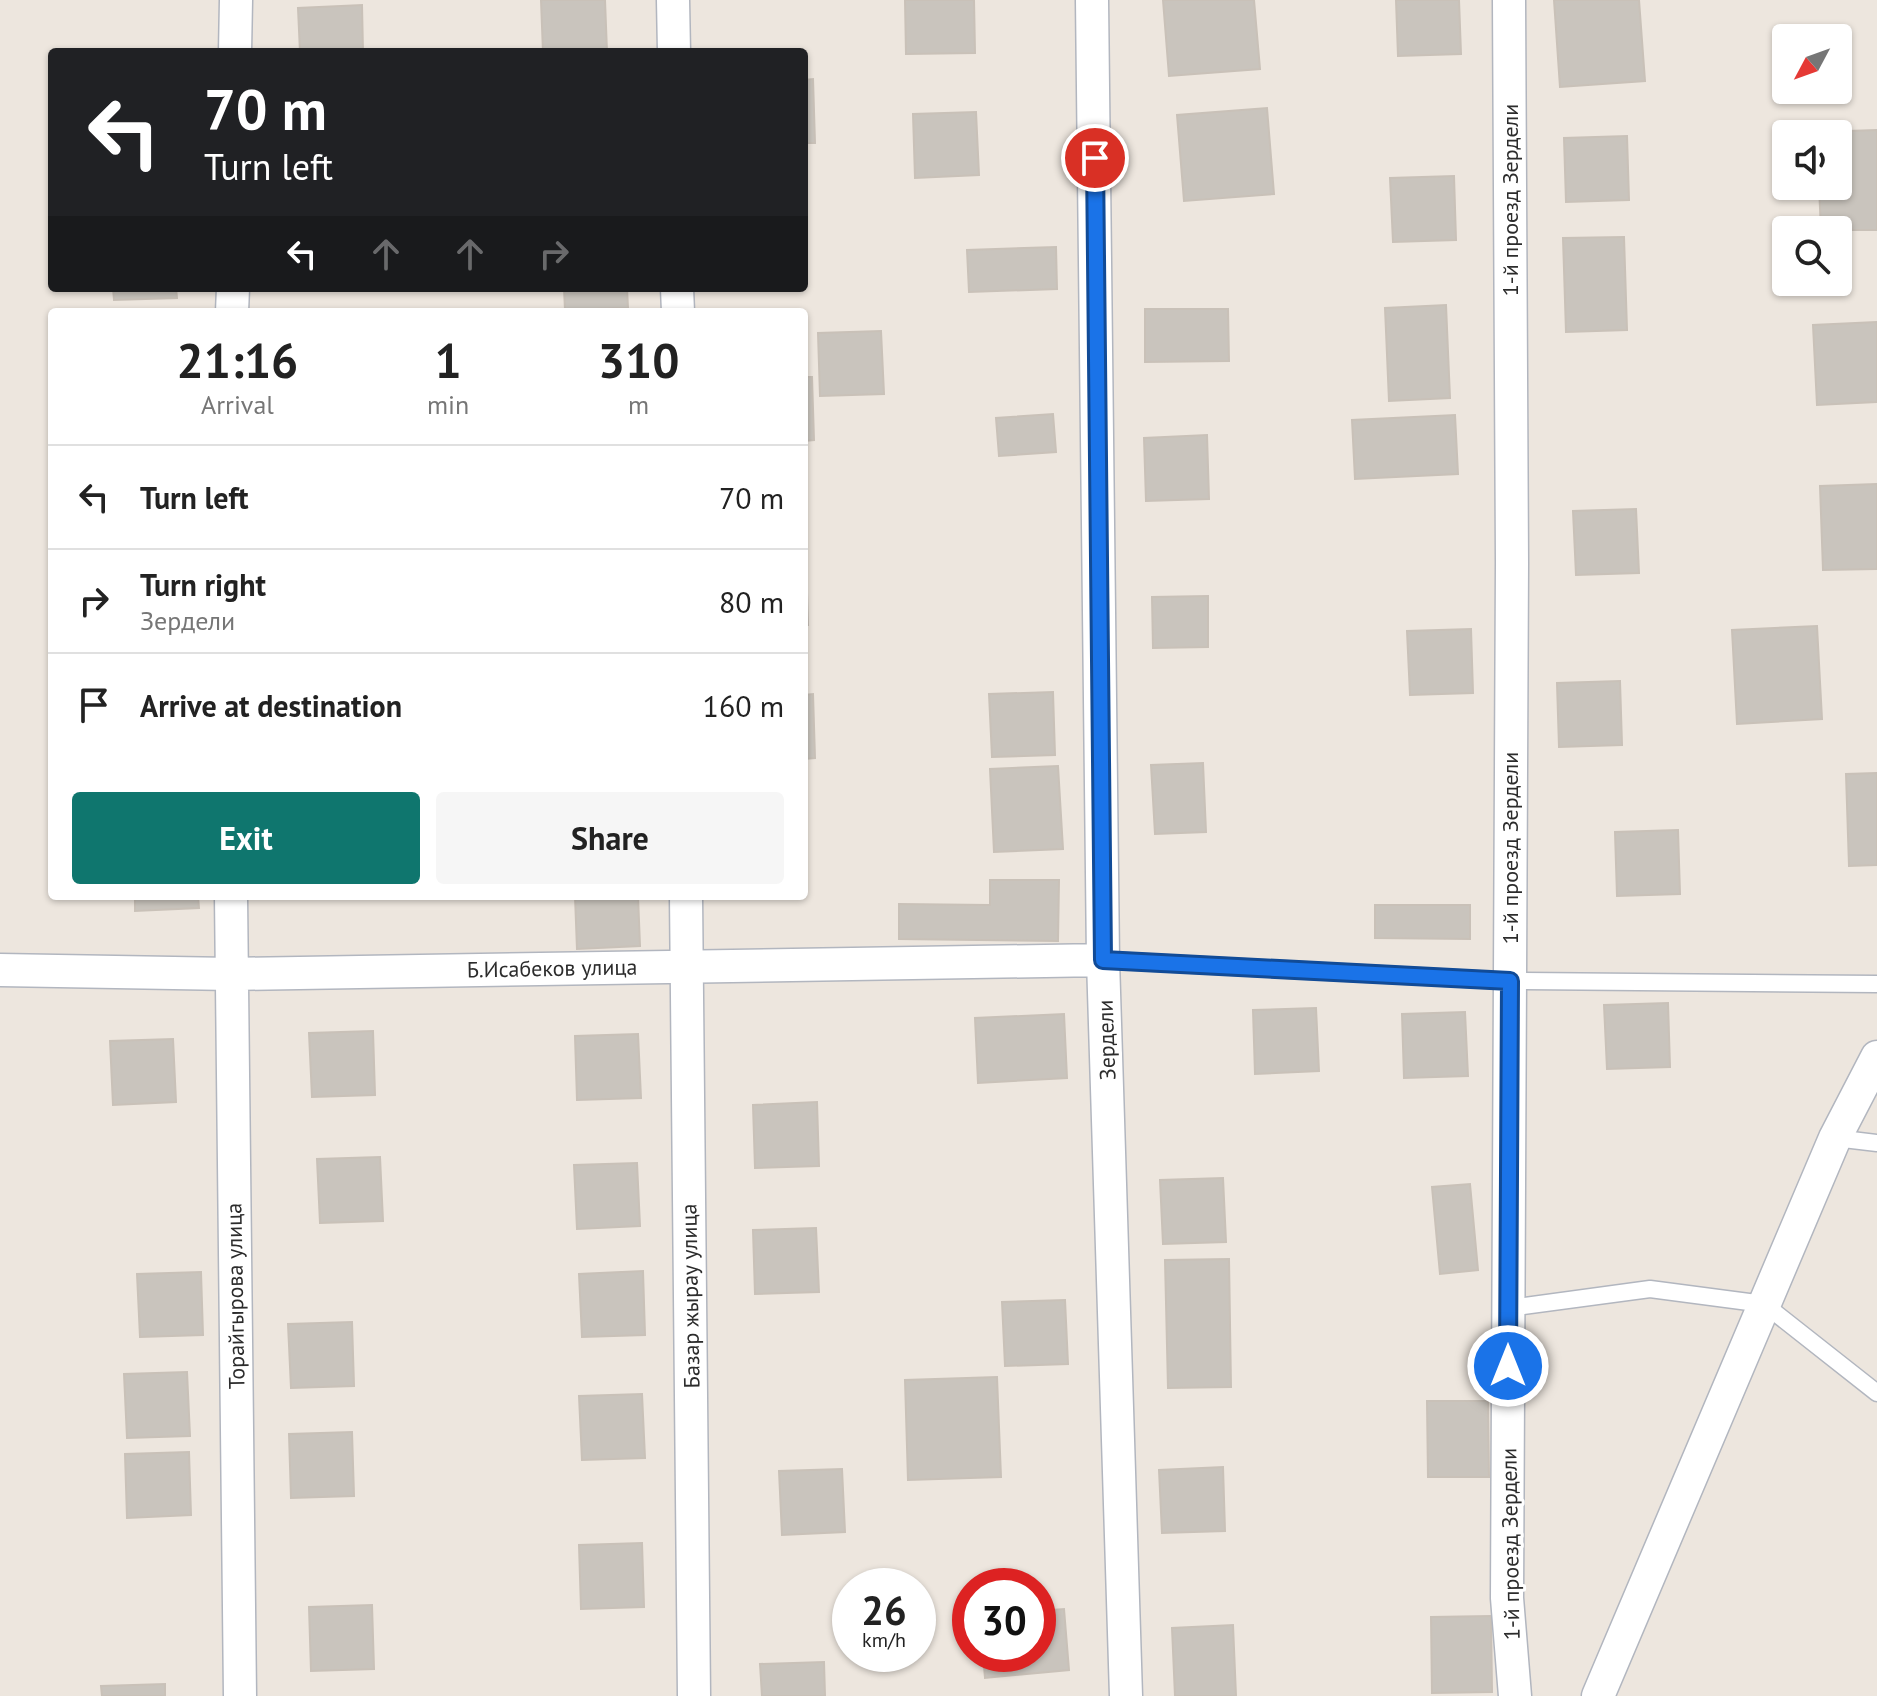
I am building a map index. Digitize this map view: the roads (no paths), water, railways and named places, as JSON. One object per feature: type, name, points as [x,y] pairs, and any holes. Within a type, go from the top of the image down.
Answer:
[{"type":"street","points":[[235,48],[236,0]]},
{"type":"street","points":[[673,0],[674,48]]},
{"type":"street","name":"Зердели","points":[[1092,0],[1103,960],[1126,1696]]},
{"type":"street","name":"1-й проезд Зердели","points":[[1509,0],[1507,1598],[1515,1696]]},
{"type":"street","name":"Торайгырова улица","points":[[231,900],[240,1696]]},
{"type":"street","name":"Базар жырау улица","points":[[686,900],[694,1696]]},
{"type":"street","name":"Б.Исабеков улица","points":[[0,970],[231,974],[1103,960]]},
{"type":"street","points":[[1598,1696],[1835,1138],[1877,1057]]},
{"type":"lane","points":[[1103,960],[1510,981],[1877,984]]},
{"type":"lane","points":[[1835,1138],[1877,1143]]},
{"type":"lane","points":[[1509,1308],[1650,1289],[1764,1304],[1877,1393]]}]
